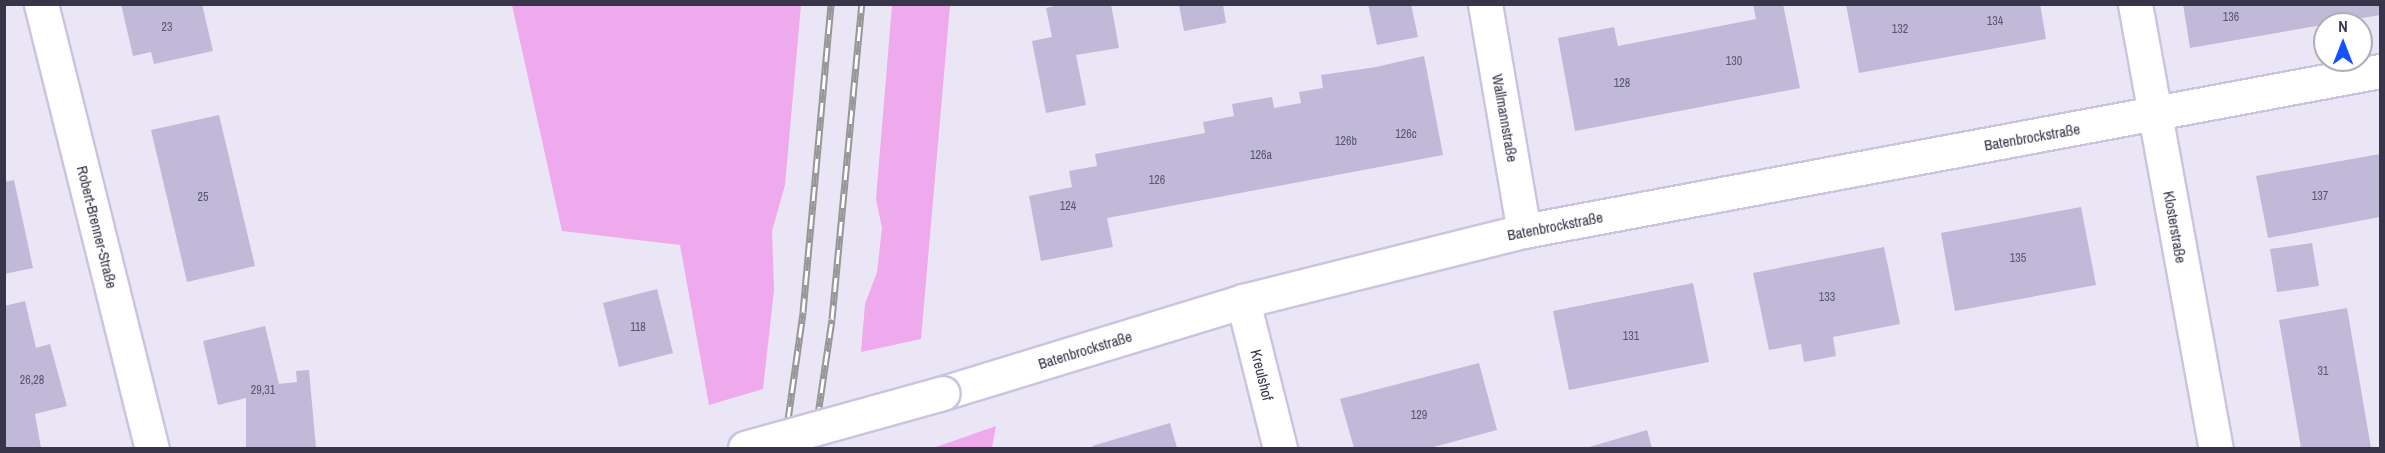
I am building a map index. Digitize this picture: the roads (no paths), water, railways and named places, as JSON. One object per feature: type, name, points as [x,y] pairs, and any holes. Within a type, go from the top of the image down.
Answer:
[{"type":"street","name":"Robert-Brenner-Straße","points":[[41,4],[152,448]]},
{"type":"street","name":"Wallmannstraße","points":[[1485,4],[1524,231]]},
{"type":"street","name":"Klosterstraße","points":[[2135,4],[2216,448]]},
{"type":"street","name":"Batenbrockstraße","points":[[745,448],[943,393],[1243,301],[1524,231],[2380,70]]},
{"type":"street","name":"Kreulshof","points":[[1243,301],[1280,448]]},
{"type":"railway","points":[[784,448],[803,312],[831,4]]},
{"type":"railway","points":[[813,448],[832,319],[862,4]]}]
